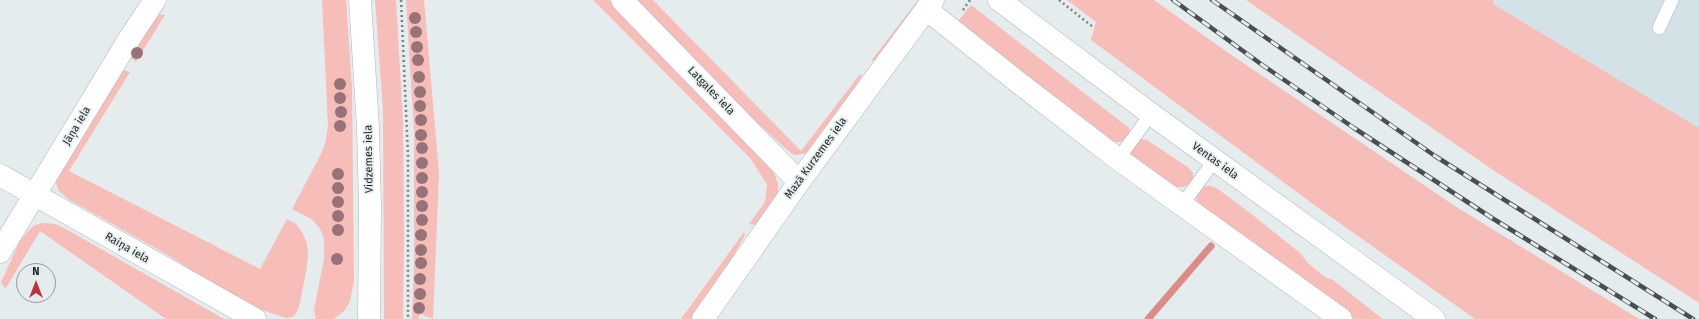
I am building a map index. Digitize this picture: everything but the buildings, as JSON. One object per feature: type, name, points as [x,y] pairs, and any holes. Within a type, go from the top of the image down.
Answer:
[{"type":"main road","name":"Jāņa iela","points":[[0,252],[131,36],[155,0]]},
{"type":"main road","name":"Vidzemes iela","points":[[360,0],[368,128],[370,206],[369,319]]},
{"type":"main road","name":"Latgales iela","points":[[622,0],[799,182]]},
{"type":"main road","name":"Ventas iela","points":[[999,0],[1151,114],[1434,319]]},
{"type":"main road","name":"Mazā Kurzemes iela","points":[[703,319],[799,182],[930,5]]},
{"type":"main road","points":[[930,5],[1019,83],[1118,159],[1341,319]]},
{"type":"main road","name":"Raiņa iela","points":[[0,175],[255,319]]},
{"type":"lane","points":[[1659,28],[1672,0]]},
{"type":"lane","points":[[1118,159],[1151,114]]},
{"type":"lane","points":[[1182,206],[1215,160]]},
{"type":"path","points":[[401,0],[408,155],[408,319]]},
{"type":"path","points":[[1059,0],[1093,27]]},
{"type":"shaded area","points":[[322,0],[346,0],[352,87],[354,280],[350,301],[345,310],[334,319],[316,319],[314,310],[324,259],[324,238],[320,229],[313,220],[292,209],[320,156],[325,144],[328,127]]},
{"type":"shaded area","points":[[375,0],[396,0],[403,122],[403,319],[384,319],[383,110]]},
{"type":"shaded area","points":[[406,0],[424,0],[438,161],[439,173],[433,319],[420,314],[418,319],[412,319],[414,259],[414,132]]},
{"type":"shaded area","points":[[593,0],[609,0],[773,170],[778,184],[776,200],[756,225],[749,224],[765,202],[767,184],[750,158]]},
{"type":"shaded area","points":[[637,0],[653,0],[801,151],[860,74],[862,77],[807,153],[796,155],[792,154],[720,90]]},
{"type":"shaded area","points":[[918,0],[924,0],[877,60],[871,61]]},
{"type":"shaded area","points":[[1067,0],[1154,0],[1227,52],[1458,208],[1639,319],[1475,319],[1317,207],[1091,40],[1096,22]]},
{"type":"shaded area","points":[[1246,0],[1494,0],[1493,4],[1699,128],[1699,303],[1493,170]]},
{"type":"shaded area","points":[[1495,0],[1699,0],[1699,128],[1493,4]]},
{"type":"shaded area","points":[[971,5],[1129,128],[1129,135],[1121,142],[1114,142],[1005,62],[958,21]]},
{"type":"shaded area","points":[[159,14],[165,15],[136,62],[131,58],[130,54]]},
{"type":"shaded area","points":[[121,69],[130,72],[69,171],[260,269],[287,219],[296,224],[307,243],[308,256],[299,307],[296,314],[292,317],[286,318],[262,310],[230,294],[166,254],[68,199],[58,190],[56,182],[58,172]]},
{"type":"shaded area","points":[[1139,138],[1147,140],[1189,168],[1193,173],[1193,178],[1189,184],[1184,187],[1176,187],[1133,158],[1130,153]]},
{"type":"shaded area","points":[[1211,186],[1218,189],[1254,216],[1300,253],[1308,263],[1325,277],[1333,280],[1383,319],[1355,319],[1199,208],[1196,202],[1197,194],[1200,188]]},
{"type":"shaded area","points":[[43,223],[55,224],[64,228],[224,319],[166,319],[40,231],[21,263],[16,263],[16,271],[6,288],[1,282],[20,241],[35,225]]},
{"type":"shaded area","points":[[744,232],[745,235],[729,264],[692,319],[681,319]]},
{"type":"waterway","points":[[1148,319],[1211,246]]},
{"type":"railway","points":[[1173,0],[1261,64],[1354,128],[1492,218],[1655,319]]},
{"type":"railway","points":[[1212,0],[1435,156],[1693,319]]}]
